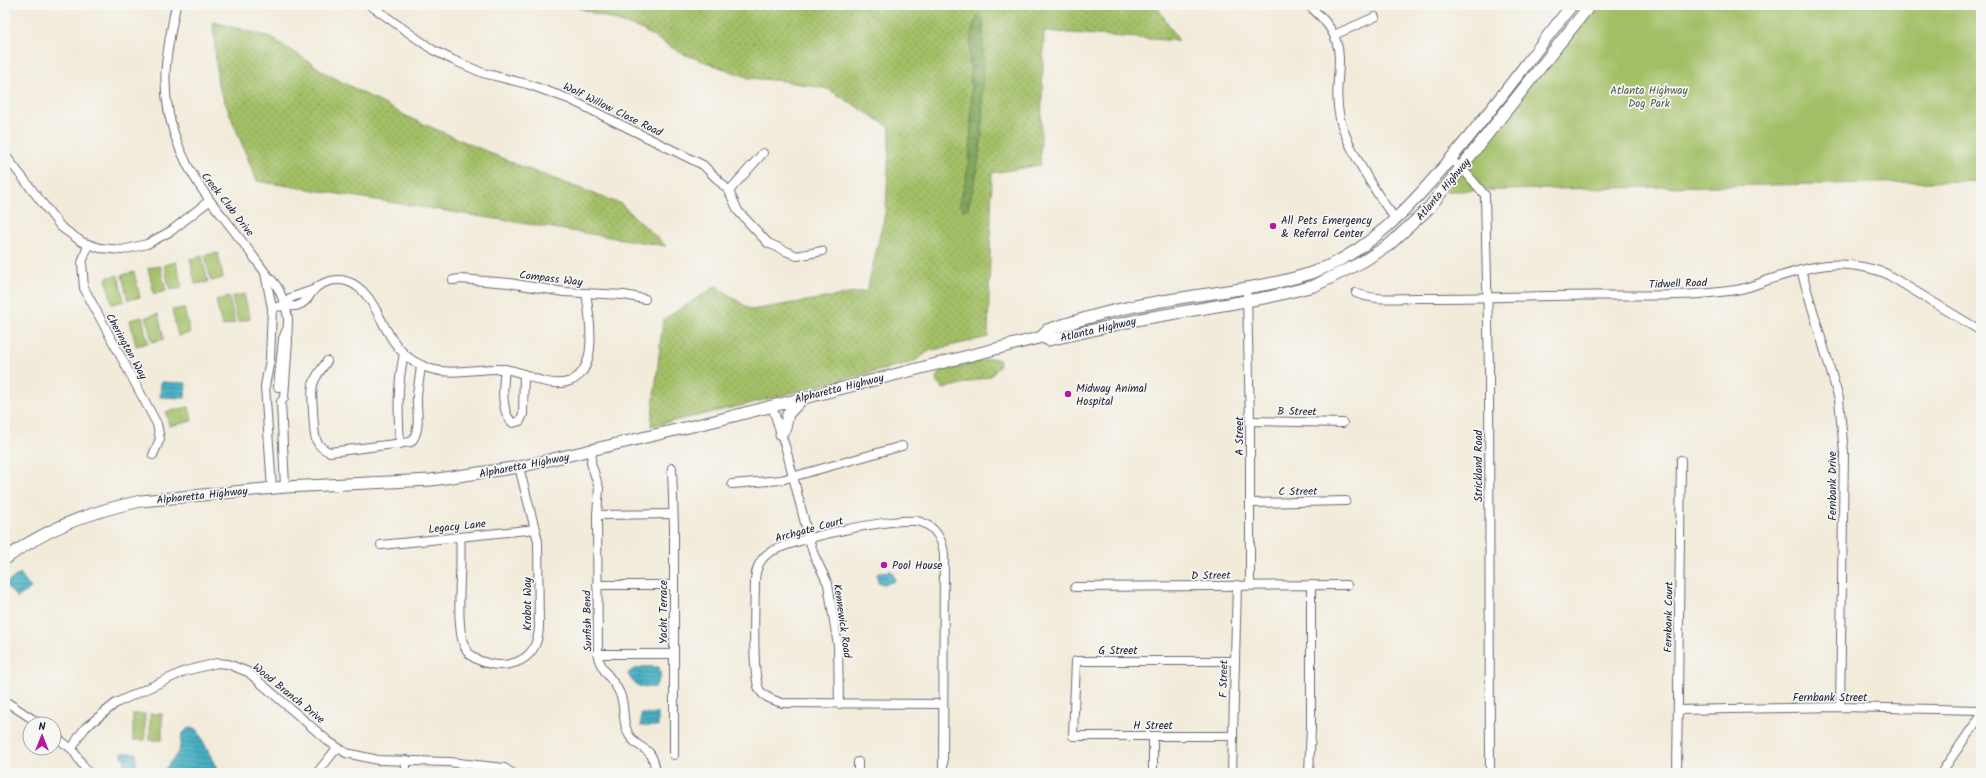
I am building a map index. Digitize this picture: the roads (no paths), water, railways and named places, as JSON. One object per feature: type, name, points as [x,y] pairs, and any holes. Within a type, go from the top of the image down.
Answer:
[{"type":"main road","name":"Atlanta Highway","points":[[1572,5],[1478,127],[1409,207],[1361,246],[1326,267],[1285,280],[1247,288],[1110,311],[1047,330],[1042,337],[1049,340],[1141,319],[1247,302],[1314,286],[1362,262],[1389,245],[1418,220],[1590,5]]},
{"type":"main road","name":"Alpharetta Highway","points":[[5,559],[47,532],[82,517],[141,501],[286,487],[431,480],[519,467],[592,451],[1042,337]]},
{"type":"main road","points":[[781,434],[785,428],[788,414],[804,397]]},
{"type":"street","name":"Creek Club Drive","points":[[176,5],[166,65],[166,96],[169,116],[181,156],[209,201],[246,246],[265,273],[275,282],[285,306],[288,320],[286,331],[288,340],[278,390],[281,402],[286,487]]},
{"type":"street","name":"Wolf Willow Close Road","points":[[370,5],[434,50],[453,60],[483,73],[548,91],[579,104],[703,165],[729,191],[738,211],[768,243],[797,256],[822,251]]},
{"type":"street","points":[[1308,5],[1322,16],[1334,35],[1340,62],[1338,103],[1343,128],[1376,191],[1395,218]]},
{"type":"street","points":[[1334,35],[1375,17]]},
{"type":"street","points":[[729,191],[764,153]]},
{"type":"street","points":[[5,155],[60,227],[88,245],[110,250],[134,248],[147,244],[171,231],[209,201]]},
{"type":"street","name":"Strickland Road","points":[[1450,160],[1461,167],[1485,195],[1488,299],[1490,773]]},
{"type":"street","name":"Cherington Way","points":[[88,245],[82,263],[84,288],[157,424],[160,439],[153,455]]},
{"type":"street","name":"Tidwell Road","points":[[1356,293],[1366,297],[1380,298],[1488,299],[1556,296],[1698,295],[1738,290],[1801,270],[1832,264],[1848,264],[1869,267],[1885,273],[1981,331]]},
{"type":"street","name":"Fernbank Drive","points":[[1801,270],[1839,399],[1844,453],[1840,707]]},
{"type":"street","name":"Creek Club Drive","points":[[265,273],[272,308],[268,368],[265,386],[272,489]]},
{"type":"street","name":"Compass Way","points":[[453,280],[460,279],[509,283],[586,293],[624,295],[645,299]]},
{"type":"street","points":[[272,308],[285,306],[293,307],[309,299],[313,290],[322,284],[335,280],[345,281],[356,285],[369,298],[392,340],[404,354],[421,366],[461,372],[505,369],[542,381],[557,383],[574,378],[582,372],[588,362],[591,346],[590,320],[586,293]]},
{"type":"street","name":"A Street","points":[[1247,288],[1250,421],[1250,585]]},
{"type":"street","points":[[400,444],[397,394],[399,374],[404,354]]},
{"type":"street","points":[[327,361],[316,377],[312,396],[314,434],[319,445],[324,450],[330,452],[411,442],[416,436],[418,419],[417,395],[421,366]]},
{"type":"street","points":[[268,368],[283,369]]},
{"type":"street","name":"Creek Club Drive","points":[[281,402],[284,398],[283,369]]},
{"type":"street","points":[[505,369],[505,409],[507,419],[513,423],[520,421],[523,414],[524,374]]},
{"type":"street","name":"Kennewick Road","points":[[772,406],[814,555],[828,584],[838,646],[839,704]]},
{"type":"street","name":"B Street","points":[[1250,421],[1343,423]]},
{"type":"street","points":[[732,484],[781,480],[902,446]]},
{"type":"street","name":"Sunfish Bend","points":[[592,451],[591,462],[599,488],[597,515],[598,654],[603,671],[621,695],[624,719],[629,735],[635,742],[652,755],[656,773]]},
{"type":"street","name":"Fernbank Court","points":[[1677,773],[1681,460]]},
{"type":"street","name":"Krobot Way","points":[[460,537],[460,629],[463,644],[468,652],[481,661],[490,664],[508,664],[519,661],[527,656],[535,645],[538,634],[538,541],[536,529],[524,493],[519,467]]},
{"type":"street","name":"Yacht Terrace","points":[[672,468],[674,755]]},
{"type":"street","name":"C Street","points":[[1250,504],[1346,501]]},
{"type":"street","points":[[597,515],[673,514]]},
{"type":"street","name":"Archgate Court","points":[[943,704],[782,703],[769,698],[760,690],[755,669],[755,579],[759,564],[764,557],[773,550],[809,539],[847,530],[906,520],[924,523],[935,532],[940,540],[944,555],[943,773]]},
{"type":"street","name":"Legacy Lane","points":[[381,545],[536,529]]},
{"type":"street","points":[[597,585],[673,584]]},
{"type":"street","name":"D Street","points":[[1075,587],[1347,585]]},
{"type":"street","name":"F Street","points":[[1232,773],[1237,586]]},
{"type":"street","points":[[1309,773],[1311,728],[1310,586]]},
{"type":"street","points":[[598,654],[674,654]]},
{"type":"street","name":"G Street","points":[[1073,736],[1076,661],[1235,661]]},
{"type":"street","name":"Wood Branch Drive","points":[[72,749],[86,727],[116,703],[185,671],[217,663],[228,664],[248,672],[337,748],[346,753],[367,759],[406,760],[504,768],[512,773]]},
{"type":"street","points":[[5,701],[28,716]]},
{"type":"street","name":"Fernbank Street","points":[[1678,710],[1840,707],[1981,710]]},
{"type":"street","points":[[1941,773],[1981,715]]},
{"type":"street","name":"H Street","points":[[1073,736],[1233,736]]},
{"type":"street","points":[[1153,736],[1153,773]]},
{"type":"street","points":[[62,742],[72,749],[88,773]]},
{"type":"street","points":[[317,773],[337,748]]},
{"type":"street","points":[[406,760],[406,773]]},
{"type":"street","points":[[858,762],[858,773]]},
{"type":"water","points":[[161,382],[186,383],[185,398],[160,397]]},
{"type":"water","points":[[891,571],[895,581],[886,584],[878,583],[877,575],[879,572]]},
{"type":"water","points":[[20,573],[31,588],[17,598],[5,584]]},
{"type":"water","points":[[659,667],[661,676],[655,687],[645,688],[638,686],[628,674],[634,669],[638,668]]},
{"type":"water","points":[[641,714],[658,714],[658,726],[641,726]]},
{"type":"water","points":[[188,728],[197,729],[219,773],[162,773],[179,751],[182,734]]},
{"type":"water","points":[[122,753],[136,753],[136,773],[124,773],[124,757],[122,757]]},
{"type":"place","name":"All Pets Emergency & Referral Center","points":[[1273,226]]},
{"type":"place","name":"Midway Animal Hospital","points":[[1068,394]]},
{"type":"place","name":"Pool House","points":[[884,565]]},
{"type":"park label","name":"Atlanta Highway Dog Park","points":[[1649,96]]}]
